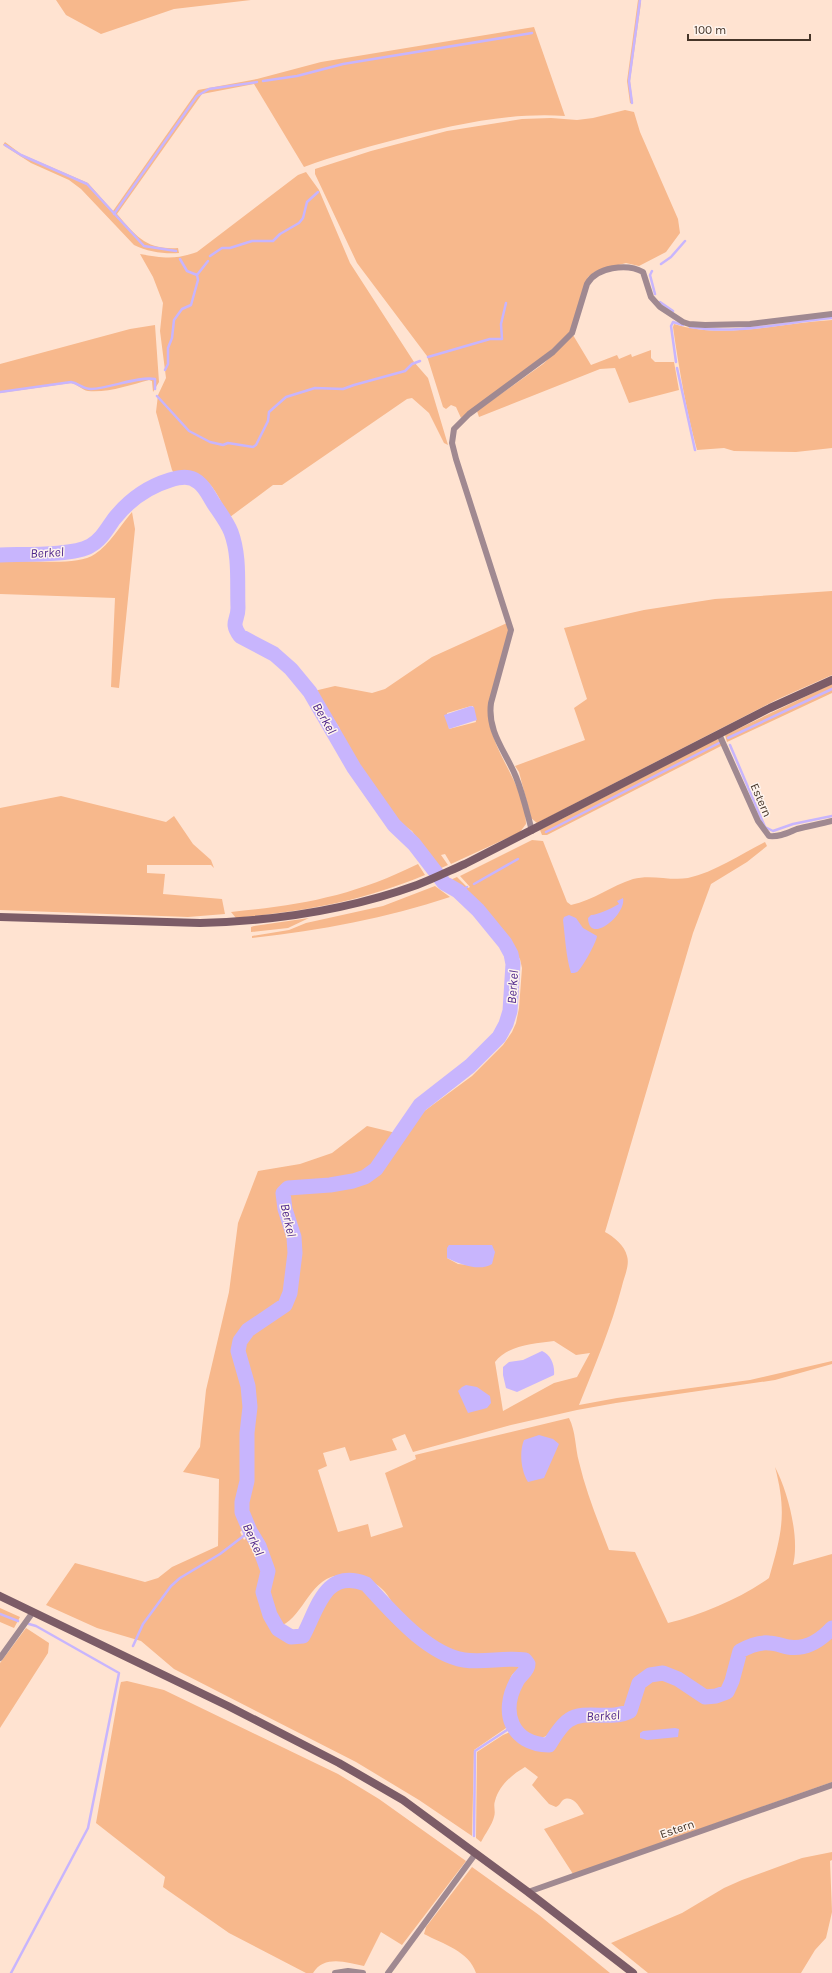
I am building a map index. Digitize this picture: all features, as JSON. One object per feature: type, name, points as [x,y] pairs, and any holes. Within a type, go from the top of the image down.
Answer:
[{"type":"street","points":[[532,831],[517,779],[492,728],[490,715],[491,703],[511,630],[456,459],[452,442],[454,429],[462,420],[553,352],[572,333],[587,284],[590,278],[597,273],[621,267],[637,268],[643,272],[651,297],[660,307],[683,322],[689,324],[750,324],[832,314]]},
{"type":"street","points":[[0,917],[200,923],[247,921],[326,910],[378,897],[418,884],[465,864],[806,690],[832,680]]},
{"type":"street","name":"Estern","points":[[720,734],[758,821],[769,836],[785,835],[797,829],[832,821]]},
{"type":"street","points":[[0,1596],[228,1706],[339,1763],[403,1800],[528,1892],[633,1973]]},
{"type":"street","points":[[0,1658],[33,1612]]},
{"type":"street","name":"Estern","points":[[528,1892],[832,1785]]},
{"type":"street","points":[[388,1973],[476,1853]]},
{"type":"street","points":[[335,1973],[348,1971],[363,1973]]},
{"type":"shaded area","points":[[56,0],[251,0],[174,9],[101,34],[66,15]]},
{"type":"shaded area","points":[[638,0],[641,0],[641,3],[630,81],[633,104],[630,103],[627,81]]},
{"type":"shaded area","points":[[534,27],[565,116],[522,116],[457,125],[371,146],[304,167],[254,84],[202,94],[117,214],[136,235],[143,240],[158,247],[178,248],[179,253],[156,252],[134,245],[81,189],[69,180],[31,163],[3,145],[5,142],[21,154],[88,183],[113,211],[198,90],[257,79],[321,62]]},
{"type":"shaded area","points":[[625,110],[634,112],[640,132],[678,219],[680,233],[666,252],[639,266],[626,263],[596,271],[588,277],[570,332],[550,351],[461,418],[456,407],[451,405],[446,409],[443,407],[427,356],[357,263],[315,174],[315,169],[371,151],[447,131],[522,119],[551,118],[577,120],[593,118]]},
{"type":"shaded area","points":[[306,172],[319,190],[350,263],[414,362],[428,378],[448,445],[444,443],[429,413],[412,398],[407,399],[282,485],[273,485],[230,517],[215,491],[203,478],[186,473],[174,473],[172,470],[156,412],[158,395],[166,378],[160,331],[163,303],[153,277],[140,254],[169,258],[189,255],[197,252],[298,175]]},
{"type":"shaded area","points":[[832,320],[832,448],[796,452],[734,451],[724,448],[697,450],[680,374],[673,327],[674,324],[694,329],[733,331]]},
{"type":"shaded area","points":[[155,325],[159,382],[153,392],[152,381],[149,380],[103,391],[88,391],[71,383],[0,393],[0,364],[130,329]]},
{"type":"shaded area","points":[[573,335],[591,365],[617,355],[619,359],[631,354],[632,357],[651,350],[651,358],[655,362],[674,362],[679,390],[629,403],[615,368],[600,369],[479,417],[477,411],[543,364]]},
{"type":"shaded area","points":[[132,512],[135,529],[119,688],[111,687],[115,598],[0,594],[0,562],[62,562],[86,558],[95,554],[105,545]]},
{"type":"shaded area","points":[[832,591],[832,675],[776,700],[537,823],[531,818],[519,772],[515,766],[585,740],[574,708],[587,699],[564,628],[644,610],[715,599]]},
{"type":"shaded area","points":[[507,623],[509,630],[489,702],[489,718],[492,734],[498,749],[519,793],[524,808],[526,824],[520,832],[451,864],[445,854],[441,855],[448,865],[439,869],[412,831],[395,819],[353,760],[345,746],[339,727],[314,691],[335,686],[372,693],[385,689],[432,657]],"holes":[[[473,706],[476,722],[449,729],[447,713]]]},
{"type":"shaded area","points":[[832,684],[832,693],[727,742],[725,735]]},
{"type":"shaded area","points":[[471,706],[474,707],[477,720],[449,729],[444,715]]},
{"type":"shaded area","points":[[717,739],[723,745],[547,835],[542,835],[540,830]]},
{"type":"shaded area","points":[[61,796],[166,822],[174,816],[193,844],[211,860],[214,868],[211,865],[147,865],[147,873],[165,874],[163,894],[222,899],[225,914],[188,917],[0,910],[0,808]]},
{"type":"shaded area","points":[[532,840],[543,841],[567,902],[571,905],[587,900],[633,879],[647,877],[681,879],[708,872],[765,842],[767,846],[747,862],[711,884],[693,933],[605,1232],[612,1236],[626,1252],[628,1260],[627,1267],[608,1332],[579,1405],[617,1398],[750,1380],[832,1361],[832,1364],[775,1380],[577,1410],[511,1425],[413,1452],[405,1434],[392,1439],[397,1450],[350,1461],[345,1447],[323,1453],[327,1466],[318,1470],[338,1532],[368,1524],[371,1537],[403,1527],[385,1473],[416,1459],[415,1455],[569,1418],[573,1429],[585,1484],[609,1550],[635,1552],[668,1623],[720,1605],[745,1593],[769,1578],[780,1535],[782,1510],[779,1483],[775,1467],[780,1477],[792,1515],[795,1542],[793,1565],[832,1554],[832,1621],[811,1640],[766,1640],[745,1644],[737,1650],[732,1659],[727,1680],[722,1691],[707,1692],[686,1676],[661,1668],[649,1670],[637,1678],[628,1708],[615,1713],[587,1711],[573,1713],[563,1719],[547,1735],[536,1739],[518,1723],[514,1716],[513,1709],[513,1701],[520,1685],[532,1672],[534,1666],[531,1657],[517,1654],[492,1657],[468,1657],[445,1651],[431,1643],[402,1617],[385,1592],[371,1581],[351,1575],[344,1575],[331,1577],[322,1582],[290,1620],[282,1625],[273,1627],[283,1638],[292,1641],[307,1639],[321,1603],[330,1591],[337,1586],[353,1583],[363,1588],[421,1644],[433,1653],[447,1660],[475,1666],[499,1666],[514,1663],[520,1665],[512,1675],[507,1689],[506,1714],[509,1726],[474,1750],[472,1836],[419,1800],[356,1762],[174,1669],[141,1641],[97,1628],[46,1605],[75,1563],[145,1582],[158,1578],[172,1567],[218,1546],[219,1479],[183,1472],[200,1447],[206,1390],[229,1292],[238,1223],[258,1171],[300,1164],[332,1153],[367,1126],[396,1133],[373,1166],[356,1177],[345,1180],[287,1185],[281,1191],[281,1203],[291,1232],[292,1245],[289,1290],[279,1306],[242,1331],[235,1349],[245,1388],[247,1406],[244,1427],[244,1481],[239,1502],[239,1513],[245,1528],[240,1532],[244,1540],[247,1537],[255,1548],[263,1570],[258,1591],[261,1605],[268,1618],[267,1590],[271,1573],[264,1546],[255,1537],[245,1512],[250,1481],[250,1428],[253,1407],[252,1387],[241,1349],[248,1336],[258,1327],[282,1311],[292,1296],[297,1274],[298,1241],[297,1232],[288,1204],[287,1194],[290,1191],[309,1190],[356,1183],[377,1173],[419,1115],[472,1076],[503,1045],[512,1032],[516,1023],[519,1008],[522,968],[520,959],[515,953],[510,942],[481,907],[463,888],[448,881],[457,877],[468,888],[470,887],[460,876]],"holes":[[[449,1245],[492,1245],[468,1265],[458,1264],[447,1258]],[[554,1341],[576,1355],[590,1353],[577,1377],[554,1383],[503,1411],[495,1362],[500,1356],[522,1346]]]},
{"type":"shaded area","points":[[418,864],[425,875],[355,899],[286,912],[236,918],[231,912],[281,906],[327,897],[371,884]]},
{"type":"shaded area","points":[[435,886],[450,897],[426,905],[352,923],[302,932],[252,938],[252,936],[289,930],[306,923],[383,906]]},
{"type":"shaded area","points":[[623,898],[623,905],[614,919],[601,928],[594,929],[590,926],[588,918],[591,915],[601,913],[616,906],[619,904],[617,901]]},
{"type":"shaded area","points":[[569,915],[576,918],[583,928],[597,936],[592,949],[582,966],[577,972],[573,973],[571,973],[568,960],[563,920],[564,917]]},
{"type":"shaded area","points":[[309,918],[288,928],[251,932],[251,927],[254,926]]},
{"type":"shaded area","points":[[449,1245],[492,1245],[495,1252],[492,1264],[476,1267],[463,1265],[447,1258],[447,1248]]},
{"type":"shaded area","points":[[542,1351],[548,1355],[552,1361],[554,1375],[517,1392],[506,1388],[503,1367],[509,1362],[523,1360]]},
{"type":"shaded area","points":[[466,1385],[477,1387],[490,1396],[491,1403],[487,1408],[468,1413],[458,1391]]},
{"type":"shaded area","points":[[539,1435],[553,1439],[559,1444],[544,1478],[528,1482],[522,1467],[522,1445],[524,1440]]},
{"type":"shaded area","points":[[0,1608],[20,1617],[14,1628],[0,1622]]},
{"type":"shaded area","points":[[26,1628],[49,1643],[48,1653],[0,1728],[0,1663]]},
{"type":"shaded area","points":[[832,1634],[832,1782],[573,1874],[544,1829],[584,1814],[576,1802],[570,1799],[563,1800],[556,1807],[549,1804],[532,1785],[538,1777],[525,1767],[503,1785],[494,1803],[495,1815],[492,1823],[481,1842],[476,1838],[477,1752],[503,1735],[510,1732],[538,1750],[548,1749],[572,1722],[587,1720],[610,1721],[624,1719],[631,1716],[643,1689],[650,1681],[657,1678],[670,1680],[701,1701],[710,1701],[725,1697],[731,1695],[733,1692],[741,1662],[746,1652],[764,1648],[793,1650],[812,1649],[822,1644]]},
{"type":"shaded area","points":[[127,1681],[164,1690],[338,1774],[379,1799],[466,1861],[402,1945],[381,1932],[364,1966],[336,1961],[323,1964],[313,1973],[306,1973],[229,1933],[163,1887],[165,1877],[96,1823],[120,1686],[121,1682]]},
{"type":"shaded area","points":[[675,1728],[679,1729],[678,1737],[647,1740],[640,1738],[640,1733],[643,1731]]},
{"type":"shaded area","points":[[832,1852],[832,1860],[830,1861],[832,1912],[826,1938],[815,1950],[801,1973],[648,1973],[611,1943],[682,1913],[724,1888],[742,1880],[802,1858]]},
{"type":"shaded area","points":[[472,1867],[539,1915],[610,1973],[476,1973],[473,1965],[468,1959],[447,1945],[424,1934],[426,1927]]},
{"type":"waterway","points":[[632,103],[629,81],[640,0]]},
{"type":"waterway","points":[[263,81],[297,76],[343,64],[532,33]]},
{"type":"waterway","points":[[114,214],[197,96],[209,89],[257,82]]},
{"type":"waterway","points":[[5,145],[21,155],[87,184],[144,246],[176,251]]},
{"type":"waterway","points":[[210,256],[222,248],[230,248],[252,241],[273,241],[280,234],[299,223],[303,218],[307,202],[318,192]]},
{"type":"waterway","points":[[661,264],[671,257],[685,241]]},
{"type":"waterway","points":[[180,259],[187,271],[197,275]]},
{"type":"waterway","points":[[165,370],[168,364],[168,348],[172,338],[174,320],[182,309],[191,305],[198,280],[197,275],[208,261]]},
{"type":"waterway","points":[[652,271],[650,275],[655,294]]},
{"type":"waterway","points":[[660,302],[673,311]]},
{"type":"waterway","points":[[428,357],[490,339],[502,339],[501,324],[506,303]]},
{"type":"waterway","points":[[690,327],[726,330],[744,329],[832,318]]},
{"type":"waterway","points":[[676,362],[671,326],[673,322],[683,325]]},
{"type":"waterway","points":[[157,396],[189,431],[210,442],[223,445],[228,443],[253,447],[256,445],[268,421],[269,412],[286,397],[315,388],[343,389],[405,371],[412,364],[420,361]]},
{"type":"waterway","points":[[677,368],[695,450]]},
{"type":"waterway","points":[[0,392],[71,382],[91,389],[141,379],[155,379],[155,389]]},
{"type":"waterway","name":"Berkel","points":[[0,555],[60,553],[82,549],[97,541],[120,512],[132,500],[146,490],[177,478],[192,478],[198,482],[205,489],[225,521],[234,541],[238,579],[238,612],[235,628],[240,636],[274,654],[291,669],[310,692],[354,768],[394,825],[414,844],[444,883],[458,891],[478,910],[505,943],[511,954],[513,964],[510,1011],[506,1024],[499,1037],[470,1066],[420,1105],[376,1169],[365,1177],[353,1181],[330,1185],[288,1188],[283,1193],[285,1209],[294,1237],[295,1253],[290,1293],[285,1305],[248,1330],[240,1341],[238,1351],[248,1386],[250,1407],[247,1433],[247,1481],[242,1502],[242,1512],[250,1531],[259,1546],[268,1571],[263,1592],[270,1615],[278,1629],[291,1637],[303,1636],[319,1603],[332,1586],[341,1581],[352,1580],[366,1584],[410,1630],[423,1640],[450,1656],[472,1661],[510,1659],[525,1660],[528,1666],[517,1681],[509,1704],[512,1724],[526,1739],[536,1743],[549,1745],[563,1725],[575,1717],[583,1715],[615,1715],[630,1711],[639,1683],[650,1675],[663,1673],[678,1679],[705,1697],[716,1696],[727,1692],[732,1681],[740,1651],[750,1646],[762,1643],[772,1643],[795,1648],[807,1646],[818,1641],[832,1628]]},
{"type":"waterway","points":[[728,738],[832,689]]},
{"type":"waterway","points":[[546,832],[721,742]]},
{"type":"waterway","points":[[730,745],[765,827],[773,831],[793,824],[832,816]]},
{"type":"waterway","points":[[474,884],[518,859]]},
{"type":"waterway","points":[[459,892],[467,887]]},
{"type":"waterway","points":[[133,1646],[143,1624],[171,1586],[180,1578],[220,1554],[250,1531]]},
{"type":"waterway","points":[[0,1614],[18,1621]]},
{"type":"waterway","points":[[11,1973],[88,1828],[119,1673],[36,1626],[29,1624]]},
{"type":"waterway","points":[[474,1836],[475,1751],[513,1726]]}]
